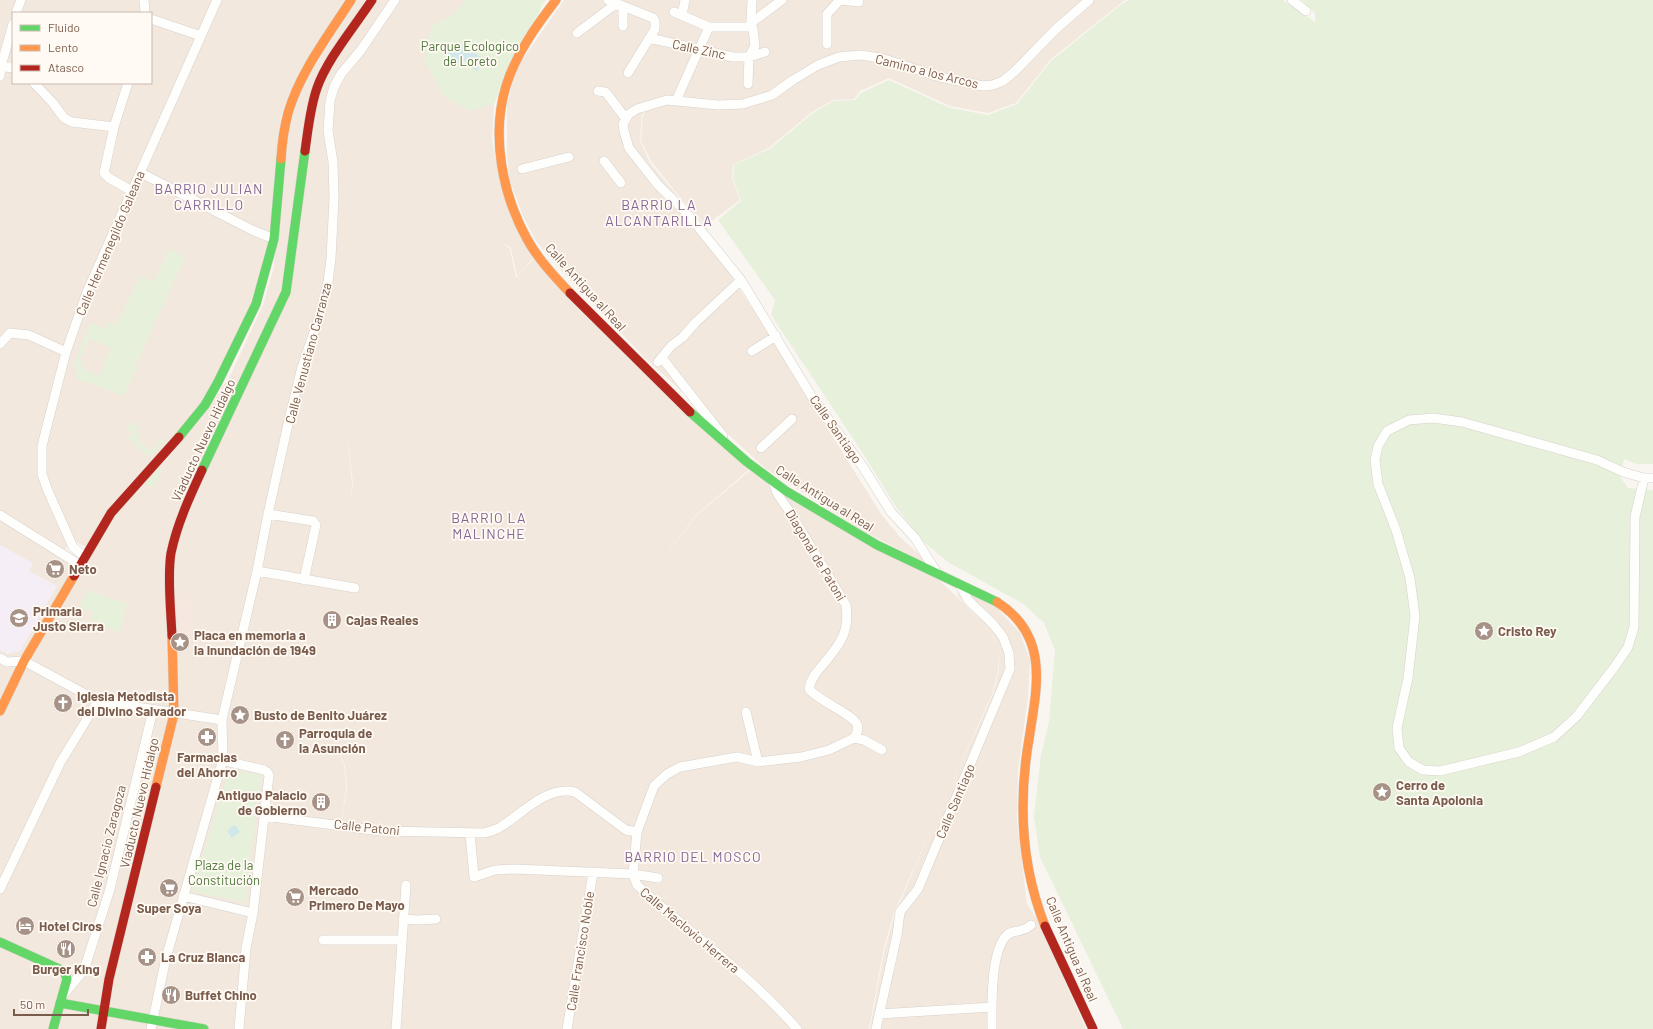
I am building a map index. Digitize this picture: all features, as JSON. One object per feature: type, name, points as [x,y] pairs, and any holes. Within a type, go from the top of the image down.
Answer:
[{"type":"main road","points":[[0,711],[24,661],[111,513],[191,422],[215,388],[256,304],[267,268],[274,239],[282,142],[288,113],[311,62],[352,0]]},
{"type":"main road","name":"Viaducto Nuevo Hidalgo","points":[[101,1029],[109,979],[174,714],[170,568],[175,538],[198,475],[286,292],[312,104],[317,87],[325,69],[372,0]]},
{"type":"main road","name":"Calle Antigua al Real","points":[[556,0],[542,19],[511,70],[503,98],[500,118],[502,160],[506,182],[516,216],[529,242],[560,281],[642,367],[711,431],[773,482],[867,540],[984,595],[1004,606],[1024,627],[1035,651],[1038,666],[1037,686],[1027,752],[1024,787],[1024,846],[1042,920],[1093,1029]]},
{"type":"main road","points":[[0,942],[64,972],[67,979],[53,1029]]},
{"type":"main road","points":[[61,1000],[151,1025],[204,1029]]},
{"type":"street","points":[[16,12],[21,0]]},
{"type":"street","points":[[144,0],[145,12]]},
{"type":"street","name":"Calle Hermenegildo Galeana","points":[[85,557],[73,547],[48,491],[42,474],[42,446],[66,352],[87,292],[217,0]]},
{"type":"street","name":"Calle Venustiano Carranza","points":[[151,1025],[166,958],[223,759],[222,720],[257,571],[268,514],[302,367],[320,315],[331,259],[334,198],[333,162],[328,131],[330,101],[334,87],[341,74],[361,50],[396,0]]},
{"type":"street","points":[[608,0],[624,5],[654,19],[654,29],[628,73]]},
{"type":"street","points":[[685,0],[678,14],[710,27],[751,25],[782,0]]},
{"type":"street","points":[[748,84],[749,57],[755,46],[751,25],[752,0]]},
{"type":"street","points":[[827,44],[827,14],[840,0],[859,2]]},
{"type":"street","name":"Camino a los Arcos","points":[[626,119],[629,114],[637,109],[667,100],[718,105],[743,104],[772,95],[793,80],[818,66],[839,57],[860,55],[881,58],[940,77],[983,86],[993,85],[1003,82],[1056,29],[1089,0]]},
{"type":"street","points":[[1292,0],[1306,11]]},
{"type":"street","points":[[623,26],[624,5]]},
{"type":"street","points":[[577,33],[613,6],[624,5]]},
{"type":"street","points":[[152,19],[201,36]]},
{"type":"street","points":[[676,101],[710,27]]},
{"type":"street","points":[[12,28],[0,70],[12,68]]},
{"type":"street","name":"Calle Zinc","points":[[649,38],[733,57],[749,57],[765,52]]},
{"type":"street","points":[[35,84],[53,103],[64,118],[72,122],[114,127]]},
{"type":"street","points":[[128,84],[114,127],[104,173],[109,178],[132,191]]},
{"type":"street","points":[[598,90],[605,92],[608,95],[626,119]]},
{"type":"street","name":"Calle Santiago","points":[[626,119],[623,124],[629,148],[658,185],[686,212],[741,280],[812,397],[863,467],[891,512],[915,538],[937,573]]},
{"type":"street","points":[[522,170],[569,157]]},
{"type":"street","points":[[604,161],[621,184]]},
{"type":"street","points":[[141,173],[252,230],[274,239]]},
{"type":"street","points":[[732,448],[660,360],[671,346],[684,337],[694,323],[741,280]]},
{"type":"street","points":[[0,344],[10,333],[29,335],[66,352]]},
{"type":"street","points":[[752,350],[776,336]]},
{"type":"street","points":[[1433,418],[1462,422],[1597,460],[1623,472],[1648,478],[1635,517],[1634,627],[1628,647],[1577,716],[1554,736],[1519,752],[1440,771],[1423,770],[1409,762],[1399,748],[1397,728],[1408,678],[1415,616],[1410,578],[1396,530],[1378,484],[1375,460],[1378,446],[1387,431],[1409,420],[1433,418]]},
{"type":"street","points":[[761,448],[792,419]]},
{"type":"street","name":"Diagonal de Patoni","points":[[773,482],[778,494],[846,605],[848,619],[845,632],[838,646],[815,674],[809,689],[826,703],[854,720],[858,725],[858,732],[854,738]]},
{"type":"street","points":[[0,514],[80,565]]},
{"type":"street","points":[[268,514],[313,521],[316,526],[304,580]]},
{"type":"street","points":[[257,571],[355,588]]},
{"type":"street","name":"Calle Santiago","points":[[876,1029],[892,959],[900,912],[918,889],[1010,669],[1010,653],[1003,636],[968,600],[960,585]]},
{"type":"street","points":[[0,658],[7,662],[24,661],[98,701],[174,714],[222,720]]},
{"type":"street","points":[[0,889],[60,763],[98,701]]},
{"type":"street","name":"Calle Ignacio Zaragoza","points":[[61,1000],[84,970],[110,889],[153,710]]},
{"type":"street","points":[[746,712],[758,762]]},
{"type":"street","points":[[658,878],[633,874],[637,832],[654,786],[667,774],[680,767],[737,757],[758,762],[801,758],[829,750],[854,738],[864,740],[882,750]]},
{"type":"street","points":[[223,759],[225,761],[267,772],[269,775],[253,913],[246,948],[239,1029]]},
{"type":"street","name":"Calle Patoni","points":[[264,816],[381,831],[484,833],[497,829],[546,796],[556,791],[568,790],[575,792],[626,830],[637,832]]},
{"type":"street","name":"Calle Maclovio Herrera","points":[[470,833],[474,877],[495,870],[515,868],[633,874],[637,885],[777,1006],[797,1029]]},
{"type":"street","name":"Calle Francisco Noble","points":[[567,1029],[593,873]]},
{"type":"street","points":[[396,1029],[406,886]]},
{"type":"street","points":[[183,896],[253,913]]},
{"type":"street","points":[[403,919],[436,919]]},
{"type":"street","points":[[992,1029],[994,964],[1006,936],[1011,932],[1020,932],[1027,929],[1031,925]]},
{"type":"street","points":[[323,940],[402,940]]},
{"type":"street","points":[[879,1014],[992,1007]]},
{"type":"shaded area","points":[[0,0],[214,0],[87,290],[40,459],[70,541],[64,551],[0,513]]},
{"type":"shaded area","name":"BARRIO JULIAN CARRILLO","points":[[215,0],[344,0],[293,85],[281,116],[267,266],[217,381],[88,548],[72,540],[43,472],[43,446],[66,349]]},
{"type":"shaded area","points":[[346,0],[546,0],[527,24],[495,90],[492,140],[502,191],[534,257],[517,276],[511,248],[498,240],[510,249],[516,278],[535,257],[752,467],[696,515],[629,603],[696,516],[753,468],[937,578],[983,622],[994,639],[999,652],[998,671],[992,694],[894,913],[884,947],[869,1029],[0,1029],[0,515],[83,563],[117,511],[202,417],[231,374],[263,305],[274,267],[278,148],[303,87]],"holes":[[[347,430],[353,483],[351,500],[352,483]],[[321,705],[345,766],[347,787],[341,826],[346,787],[344,766]]]},
{"type":"shaded area","name":"BARRIO LA ALCANTARILLA","points":[[564,0],[1125,0],[1051,59],[1016,103],[988,113],[950,106],[889,78],[860,91],[854,99],[833,100],[812,112],[770,147],[733,165],[732,178],[740,200],[706,225],[683,201],[651,161],[641,141],[643,115],[649,103],[679,96],[673,95],[649,102],[642,114],[640,141],[650,163],[681,200],[761,322],[881,514],[899,536],[923,558],[922,561],[865,532],[766,469],[645,358],[559,268],[536,241],[523,216],[509,178],[507,150],[507,104],[516,69]]},
{"type":"shaded area","name":"Primaria Justo Sierra","points":[[0,545],[33,563],[29,571],[57,586],[20,651],[7,654],[0,650]]},
{"type":"shaded area","points":[[970,592],[994,605],[1020,633],[1030,660],[1028,697],[1018,770],[1017,822],[1027,904],[1037,919],[1086,1029],[870,1029],[885,948],[895,914],[936,818],[993,694],[999,671],[999,652],[994,638],[983,622],[957,595]]},
{"type":"shaded area","points":[[178,595],[190,602],[191,635],[179,635]]},
{"type":"green space","name":"Parque Ecologico de Loreto","points":[[464,0],[544,0],[538,15],[516,48],[513,65],[501,84],[495,103],[469,111],[442,94],[425,61],[426,45],[432,26],[455,12]]},
{"type":"green space","points":[[1130,0],[1283,0],[1315,22],[1315,13],[1302,0],[1653,0],[1653,464],[1637,464],[1624,459],[1620,477],[1628,488],[1653,490],[1653,1029],[1123,1029],[1040,857],[1034,817],[1041,755],[1049,722],[1055,650],[1044,623],[1025,605],[948,562],[924,542],[896,507],[864,455],[771,315],[775,300],[718,220],[741,201],[733,178],[734,165],[771,148],[813,113],[833,101],[855,100],[861,93],[889,80],[950,108],[988,115],[1017,104],[1051,61],[1123,3]]},
{"type":"green space","points":[[169,249],[185,257],[135,367],[137,368],[124,396],[75,378],[78,370],[73,367],[90,323],[104,329],[108,322],[116,325],[140,276],[154,282]],"holes":[[[89,339],[111,348],[99,376],[85,370],[80,359]]]},
{"type":"green space","points":[[131,422],[137,424],[136,426],[139,428],[137,433],[140,436],[137,440],[150,451],[162,438],[165,440],[149,457],[128,438],[132,433],[127,427]]},
{"type":"green space","points":[[160,468],[163,469],[154,487],[146,483]]},
{"type":"green space","points":[[88,590],[127,604],[120,633],[91,620],[94,613],[80,606]]},
{"type":"green space","name":"Plaza de la Constitución","points":[[229,769],[258,774],[261,778],[245,903],[192,891]]},
{"type":"water","points":[[450,46],[468,46],[475,52],[480,58],[478,71],[469,67],[469,61],[461,61],[453,65],[448,54]]},
{"type":"water","points":[[233,825],[236,826],[240,832],[232,838],[227,831]]},
{"type":"traffic: fast","points":[[202,470],[286,292],[305,151]]},
{"type":"traffic: fast","points":[[179,437],[205,405],[218,382],[256,304],[274,239],[281,159]]},
{"type":"traffic: fast","points":[[690,412],[747,462],[786,491],[877,545],[997,602]]},
{"type":"traffic: fast","points":[[0,942],[64,971],[67,979],[53,1029]]},
{"type":"traffic: fast","points":[[60,1003],[204,1029]]},
{"type":"traffic: slow","points":[[281,159],[283,136],[293,98],[315,55],[351,0]]},
{"type":"traffic: slow","points":[[556,0],[527,41],[510,74],[506,86],[499,124],[499,144],[505,184],[518,222],[541,260],[570,293]]},
{"type":"traffic: slow","points":[[0,711],[24,661],[74,576]]},
{"type":"traffic: slow","points":[[997,602],[1014,616],[1025,630],[1033,647],[1036,664],[1035,700],[1024,774],[1023,823],[1031,883],[1045,926]]},
{"type":"traffic: slow","points":[[156,787],[174,714],[172,636]]},
{"type":"traffic: jam","points":[[305,151],[317,88],[334,54],[372,0]]},
{"type":"traffic: jam","points":[[570,293],[690,412]]},
{"type":"traffic: jam","points":[[74,576],[111,513],[179,437]]},
{"type":"traffic: jam","points":[[172,636],[169,583],[171,553],[180,521],[202,470]]},
{"type":"traffic: jam","points":[[101,1029],[109,979],[156,787]]},
{"type":"traffic: jam","points":[[1045,926],[1093,1029]]},
{"type":"place","name":"Neto","points":[[55,569]]},
{"type":"place","name":"Primaria Justo Sierra","points":[[19,618]]},
{"type":"place","name":"Cajas Reales","points":[[332,620]]},
{"type":"place","name":"Cristo Rey","points":[[1484,631]]},
{"type":"place","name":"Placa en memoria a la Inundación de 1949","points":[[180,642]]},
{"type":"place","name":"Iglesia Metodista del Divino Salvador","points":[[63,703]]},
{"type":"place","name":"Busto de Benito Juárez","points":[[240,715]]},
{"type":"place","name":"Farmacias del Ahorro","points":[[207,737]]},
{"type":"place","name":"Parroquia de la Asunción","points":[[285,740]]},
{"type":"place","name":"Cerro de Santa Apolonia","points":[[1382,792]]},
{"type":"place","name":"Antiguo Palacio de Gobierno","points":[[321,802]]},
{"type":"place","name":"Super Soya","points":[[169,888]]},
{"type":"place","name":"Mercado Primero De Mayo","points":[[295,897]]},
{"type":"place","name":"Hotel Ciros","points":[[25,926]]},
{"type":"place","name":"Burger King","points":[[66,949]]},
{"type":"place","name":"La Cruz Blanca","points":[[147,957]]},
{"type":"place","name":"Buffet Chino","points":[[171,995]]},
{"type":"district","name":"BARRIO JULIAN CARRILLO","points":[[209,196]]},
{"type":"district","name":"BARRIO LA ALCANTARILLA","points":[[659,212]]},
{"type":"district","name":"BARRIO LA MALINCHE","points":[[489,526]]},
{"type":"district","name":"BARRIO DEL MOSCO","points":[[693,856]]}]
